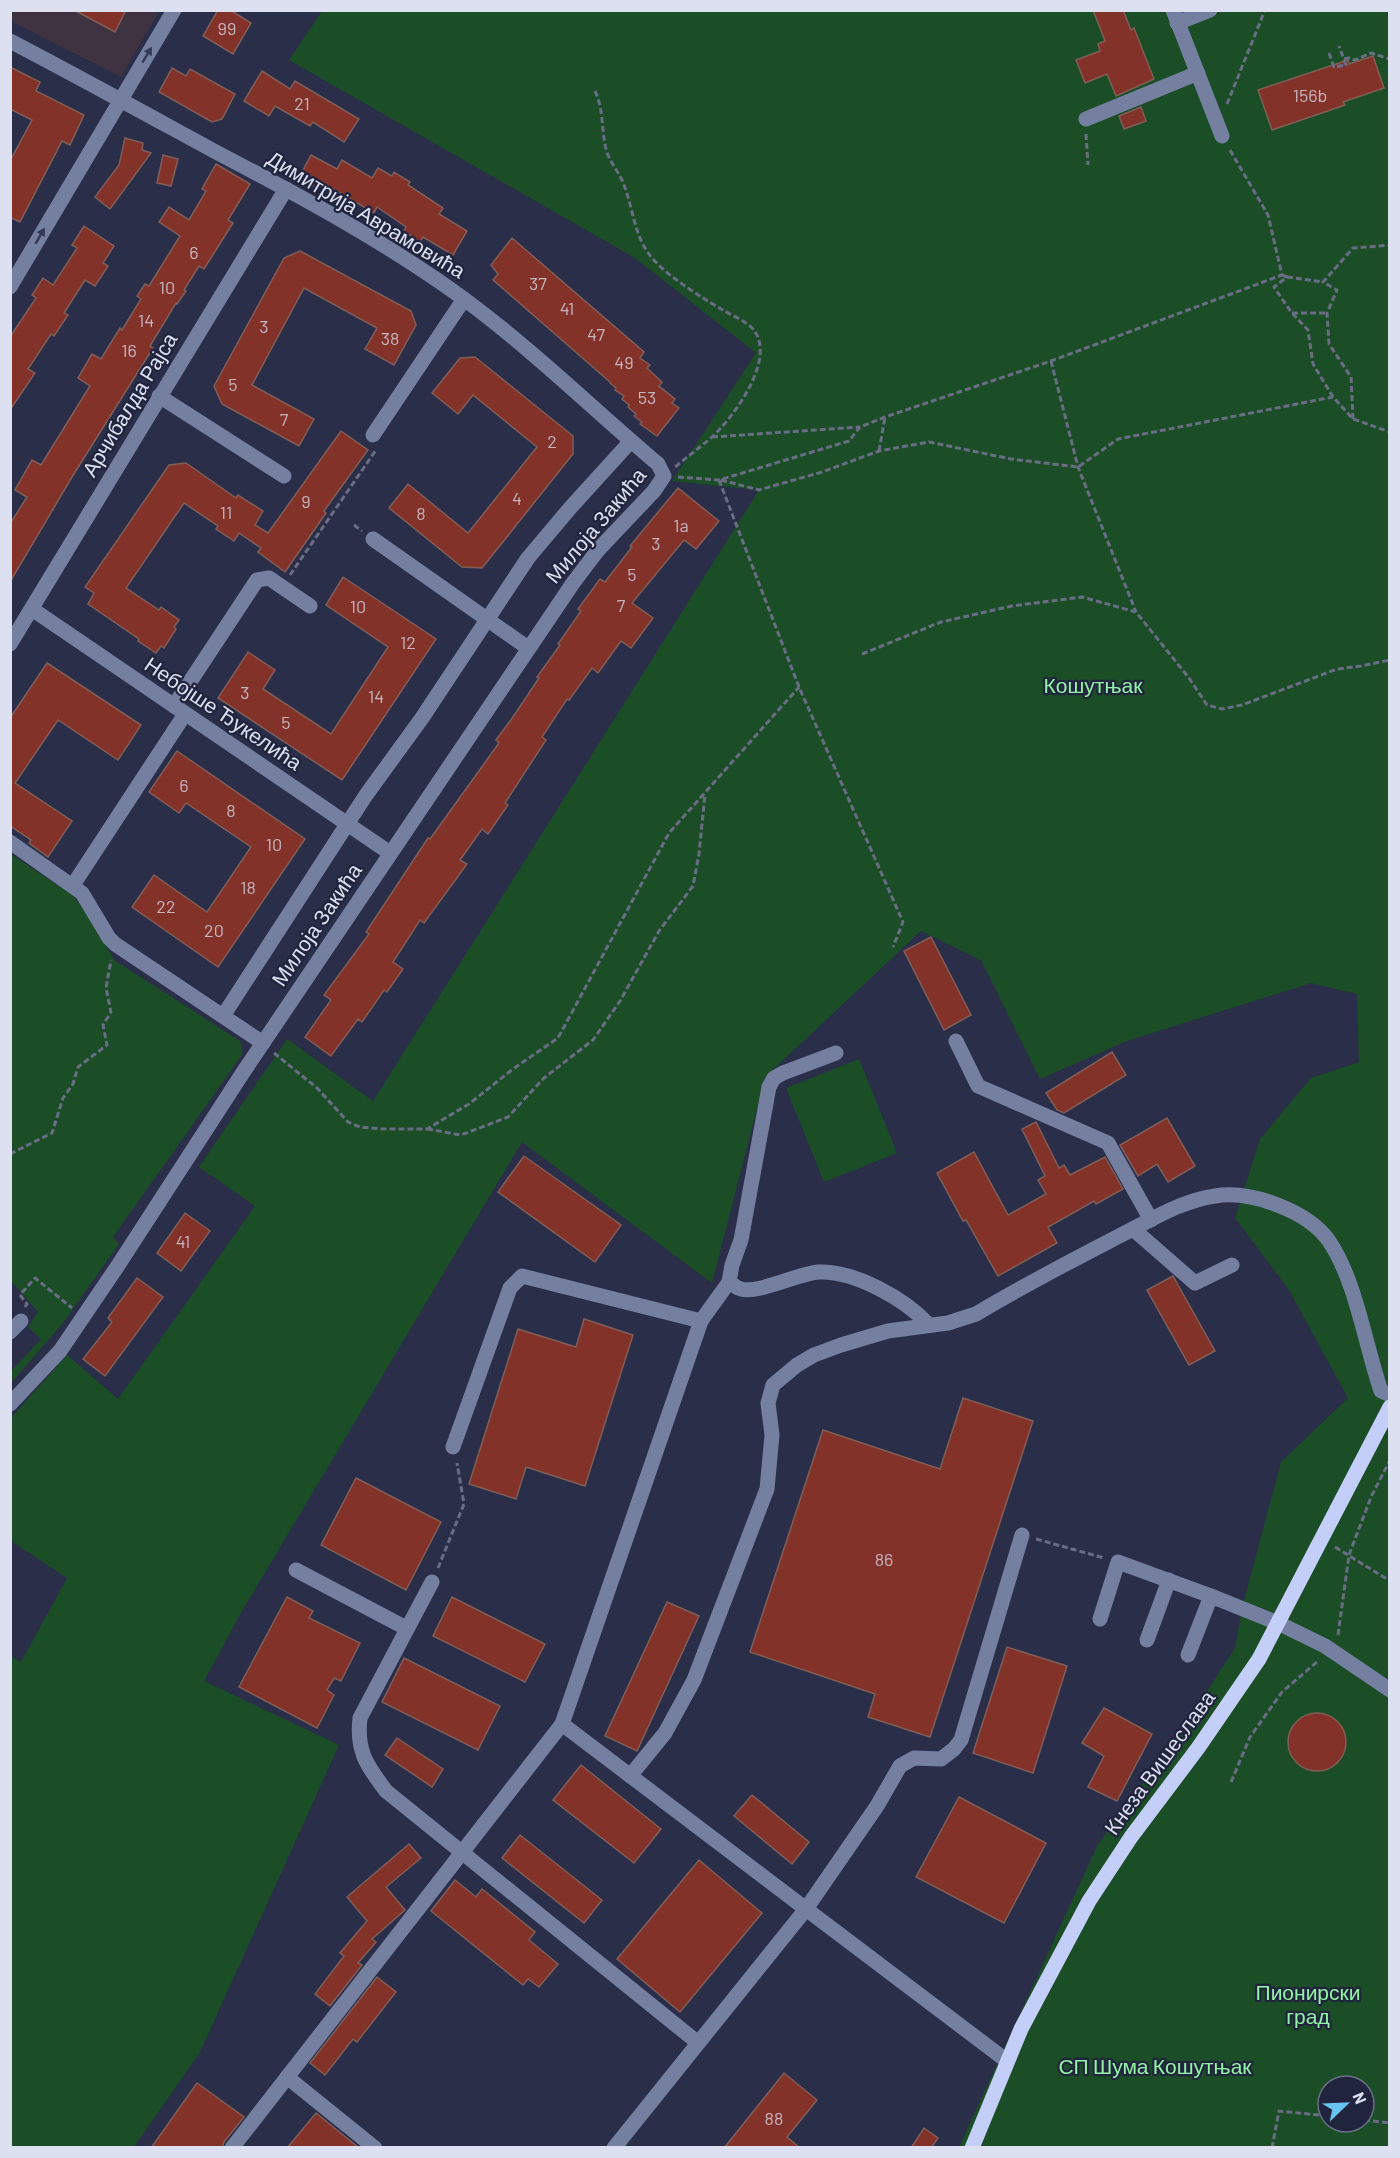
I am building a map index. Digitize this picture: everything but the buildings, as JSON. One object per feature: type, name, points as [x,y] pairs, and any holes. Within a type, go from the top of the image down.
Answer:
[{"type":"main road","name":"Кнеза Вишеслава","points":[[972,2148],[1007,2061],[1038,1995],[1089,1901],[1131,1837],[1198,1748],[1259,1659],[1389,1407]]},
{"type":"street","points":[[10,287],[174,10]]},
{"type":"street","points":[[1210,10],[1175,16],[1221,132]]},
{"type":"street","name":"Димитрија Аврамовића","points":[[10,41],[286,189],[363,233],[464,299],[545,364],[658,464],[664,476]]},
{"type":"street","points":[[1086,119],[1197,73]]},
{"type":"street","name":"Арчибалда Рајса","points":[[10,644],[286,189]]},
{"type":"street","points":[[373,435],[464,299]]},
{"type":"street","points":[[159,396],[284,476]]},
{"type":"street","name":"Милоја Закића","points":[[223,1016],[348,823],[422,718],[528,558],[631,441]]},
{"type":"street","name":"Милоја Закића","points":[[10,1404],[60,1351],[528,648],[598,550],[654,491],[664,476]]},
{"type":"street","points":[[373,539],[528,648]]},
{"type":"street","points":[[73,885],[257,580],[269,578],[310,606]]},
{"type":"street","name":"Небојше Ђукелића","points":[[32,609],[390,853]]},
{"type":"street","points":[[10,842],[73,885],[86,897],[109,938],[115,944],[263,1043]]},
{"type":"street","points":[[956,1041],[978,1086],[1108,1143],[1151,1220]]},
{"type":"street","points":[[232,2148],[562,1725],[701,1321],[729,1282],[741,1240],[769,1087],[774,1078],[783,1073],[836,1053]]},
{"type":"street","points":[[630,1776],[665,1733],[694,1680],[767,1489],[771,1435],[768,1403],[773,1385],[784,1374],[814,1355],[866,1337],[960,1320],[976,1314],[1069,1260],[1167,1211],[1201,1198],[1227,1195],[1258,1199],[1277,1205],[1313,1225],[1327,1239],[1346,1273],[1381,1391],[1389,1395]]},
{"type":"street","points":[[1133,1229],[1195,1283],[1232,1265]]},
{"type":"street","points":[[729,1282],[742,1289],[752,1290],[809,1273],[831,1273],[867,1283],[891,1295],[905,1303],[929,1325]]},
{"type":"street","points":[[453,1447],[510,1288],[522,1276],[701,1321]]},
{"type":"street","points":[[614,2148],[806,1909],[877,1806],[900,1766],[914,1758],[941,1759],[961,1740],[1022,1535]]},
{"type":"street","points":[[1100,1619],[1118,1562],[1278,1623],[1325,1646],[1389,1690]]},
{"type":"street","points":[[296,1569],[406,1628]]},
{"type":"street","points":[[1147,1640],[1169,1580]]},
{"type":"street","points":[[432,1582],[360,1718],[358,1737],[363,1755],[386,1791],[697,2042]]},
{"type":"street","points":[[1188,1655],[1211,1596]]},
{"type":"street","points":[[562,1725],[1007,2061]]},
{"type":"street","points":[[287,2076],[375,2148]]},
{"type":"path","points":[[1265,10],[1233,85],[1221,132],[1268,216],[1282,275]]},
{"type":"path","points":[[1329,54],[1334,67],[1346,65],[1339,46]]},
{"type":"path","points":[[1344,59],[1349,57],[1355,60],[1371,53],[1389,59]]},
{"type":"path","points":[[595,91],[601,107],[607,154],[624,185],[635,225],[650,255],[665,270],[704,298],[751,327],[758,336],[761,348],[761,361],[748,389],[712,437],[664,476]]},
{"type":"path","points":[[1086,119],[1088,165]]},
{"type":"path","points":[[1323,282],[1353,248],[1389,245]]},
{"type":"path","points":[[712,437],[860,427],[1051,361],[1282,275],[1323,282],[1337,290],[1327,313],[1329,344],[1351,377],[1353,419]]},
{"type":"path","points":[[1287,277],[1274,287],[1291,312],[1308,330],[1313,364],[1333,397],[1353,419],[1389,432]]},
{"type":"path","points":[[1291,312],[1327,313]]},
{"type":"path","points":[[1051,361],[1078,467],[1136,612],[1189,678],[1207,705],[1222,710],[1242,705],[1337,669],[1389,660]]},
{"type":"path","points":[[664,476],[719,480],[759,490],[822,472],[879,451],[929,442],[1011,459],[1078,467],[1118,439],[1333,397]]},
{"type":"path","points":[[879,451],[885,417]]},
{"type":"path","points":[[719,480],[849,441],[860,427]]},
{"type":"path","points":[[282,587],[381,443],[373,435]]},
{"type":"path","points":[[719,480],[799,687],[903,922],[893,947]]},
{"type":"path","points":[[862,654],[941,622],[1012,606],[1082,597],[1136,612]]},
{"type":"path","points":[[427,1129],[469,1104],[513,1069],[558,1038],[669,833],[799,687]]},
{"type":"path","points":[[263,1043],[317,1088],[348,1122],[360,1126],[382,1130],[427,1129],[461,1135],[508,1117],[544,1078],[593,1040],[620,1001],[659,931],[693,886],[699,854],[705,792]]},
{"type":"path","points":[[10,1154],[52,1133],[63,1098],[73,1084],[78,1067],[107,1045],[103,1025],[111,1012],[106,988],[108,969],[115,944]]},
{"type":"path","points":[[17,1322],[27,1304],[20,1295],[35,1278],[74,1310]]},
{"type":"path","points":[[432,1582],[464,1504],[453,1447]]},
{"type":"path","points":[[1337,1637],[1349,1555],[1371,1497],[1389,1460]]},
{"type":"path","points":[[1022,1535],[1118,1562]]},
{"type":"path","points":[[1331,1544],[1389,1581]]},
{"type":"path","points":[[1231,1782],[1250,1737],[1282,1692],[1318,1661]]},
{"type":"path","points":[[1272,2148],[1280,2111],[1316,2115]]},
{"type":"shaded area","points":[[10,11],[159,11],[121,77],[11,21]]},
{"type":"green space","name":"Кошутњак","points":[[322,11],[1389,11],[1389,2147],[959,2147],[1098,1844],[1190,1717],[1235,1648],[1242,1608],[1281,1462],[1348,1398],[1289,1290],[1235,1218],[1260,1139],[1311,1078],[1359,1062],[1357,994],[1311,983],[1127,1041],[1040,1079],[981,960],[921,931],[765,1077],[712,1283],[522,1142],[242,1611],[204,1681],[339,1745],[200,2052],[134,2147],[11,2147],[10,1656],[21,1662],[67,1578],[11,1541],[11,1418],[67,1355],[118,1399],[255,1206],[199,1167],[287,1039],[373,1101],[759,490],[672,481],[756,353],[635,258],[289,60]]},
{"type":"green space","points":[[11,854],[72,895],[84,909],[114,960],[240,1041],[242,1055],[113,1237],[119,1244],[63,1323],[11,1383],[10,1372],[41,1339],[28,1327],[38,1312],[11,1281]]},
{"type":"green space","points":[[859,1059],[897,1153],[824,1182],[786,1088]]},
{"type":"park label","name":"Пионирски град","points":[[1308,2005]]},
{"type":"park label","name":"СП Шума Кошутњак","points":[[1155,2067]]}]
